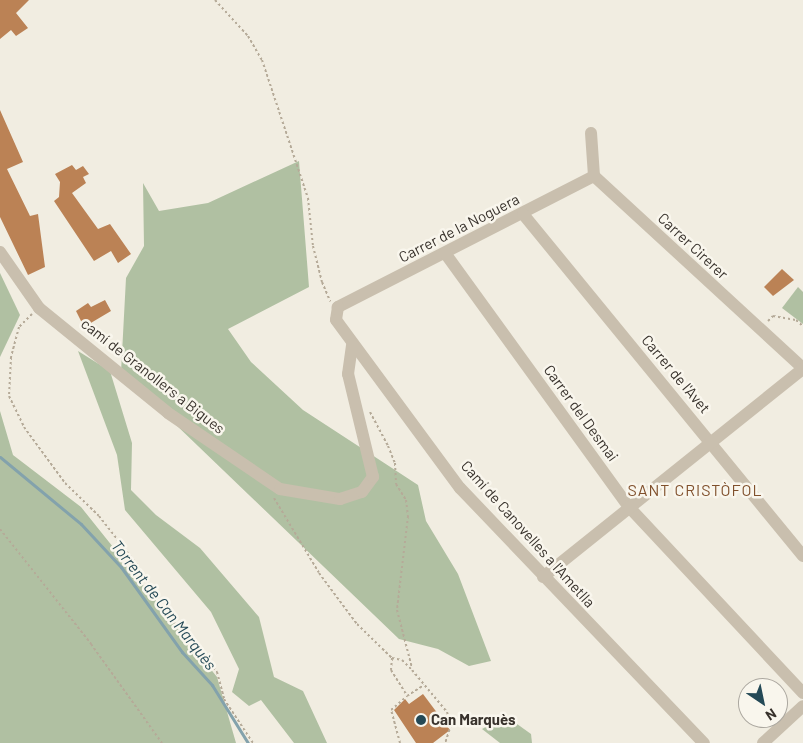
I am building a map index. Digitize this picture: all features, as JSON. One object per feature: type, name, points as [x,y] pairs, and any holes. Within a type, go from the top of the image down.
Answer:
[{"type":"street","points":[[591,133],[594,176]]},
{"type":"street","name":"Carrer de la Noguera","points":[[337,309],[594,176]]},
{"type":"street","name":"Carrer Cirerer","points":[[594,176],[803,369]]},
{"type":"street","name":"Carrer de l'Avet","points":[[523,214],[803,556]]},
{"type":"street","name":"camí de Granollers a Bigues","points":[[0,252],[39,308],[168,413],[280,489],[340,499],[362,492],[373,477],[348,374],[352,344]]},
{"type":"street","name":"Carrer del Desmai","points":[[446,253],[628,506],[803,693]]},
{"type":"street","name":"Camí de Canovelles a l'Ametlla","points":[[337,309],[336,320],[352,344],[460,488],[543,577],[704,743]]},
{"type":"street","points":[[543,577],[628,506],[803,369]]},
{"type":"street","points":[[763,743],[803,706]]},
{"type":"path","points":[[215,0],[248,36],[262,60],[308,198],[322,282],[337,309]]},
{"type":"path","points":[[39,308],[19,326],[11,357],[9,396],[24,427],[49,463],[104,523],[138,566],[164,611],[217,672],[224,699],[253,743]]},
{"type":"path","points":[[761,329],[772,316],[796,320],[803,326]]},
{"type":"path","points":[[367,405],[395,463],[396,484],[406,500],[408,516],[397,610],[412,670]]},
{"type":"path","points":[[261,477],[325,580],[357,624],[392,658],[402,660],[447,712],[450,725],[445,743]]},
{"type":"path","points":[[0,529],[92,644],[162,743]]},
{"type":"path","points":[[392,658],[391,670],[407,696]]},
{"type":"path","points":[[400,743],[391,710],[424,684]]},
{"type":"green space","points":[[299,161],[309,287],[228,329],[251,362],[303,410],[418,485],[426,521],[458,574],[491,661],[469,666],[438,649],[399,639],[121,372],[126,278],[144,246],[143,183],[159,211],[208,203]]},
{"type":"green space","points":[[0,273],[20,315],[0,357]]},
{"type":"green space","points":[[798,287],[803,292],[803,324],[782,308]]},
{"type":"green space","points":[[78,351],[110,371],[132,443],[131,490],[156,515],[200,548],[259,617],[274,677],[303,691],[327,743],[294,743],[261,700],[249,706],[232,692],[239,669],[211,612],[125,510],[117,455]]},
{"type":"green space","points":[[0,411],[13,455],[81,507],[217,677],[236,743],[0,743]]},
{"type":"green space","points":[[506,716],[531,734],[532,743],[500,743],[482,729]]},
{"type":"building","points":[[0,0],[29,0],[16,13],[28,28],[16,36],[11,30],[0,39]]},
{"type":"building","points":[[0,110],[23,162],[7,169],[30,216],[38,214],[45,267],[28,275],[0,217]]},
{"type":"building","points":[[72,165],[76,170],[83,166],[89,174],[83,177],[86,183],[72,193],[98,229],[110,224],[131,254],[118,263],[111,251],[94,261],[54,201],[59,197],[60,182],[55,174]]},
{"type":"building","points":[[782,269],[794,280],[773,296],[764,287]]},
{"type":"building","points":[[105,300],[111,311],[84,327],[76,311],[88,303],[91,307]]},
{"type":"building","name":"Can Marquès","points":[[423,694],[450,730],[433,743],[416,743],[394,710],[405,699],[409,704]]},
{"type":"waterway","name":"Torrent de Can Marquès","points":[[0,457],[81,524],[121,567],[182,652],[212,685],[248,743]]},
{"type":"place","name":"Can Marquès","points":[[421,720]]},
{"type":"district","name":"SANT CRISTÒFOL","points":[[695,490]]}]
